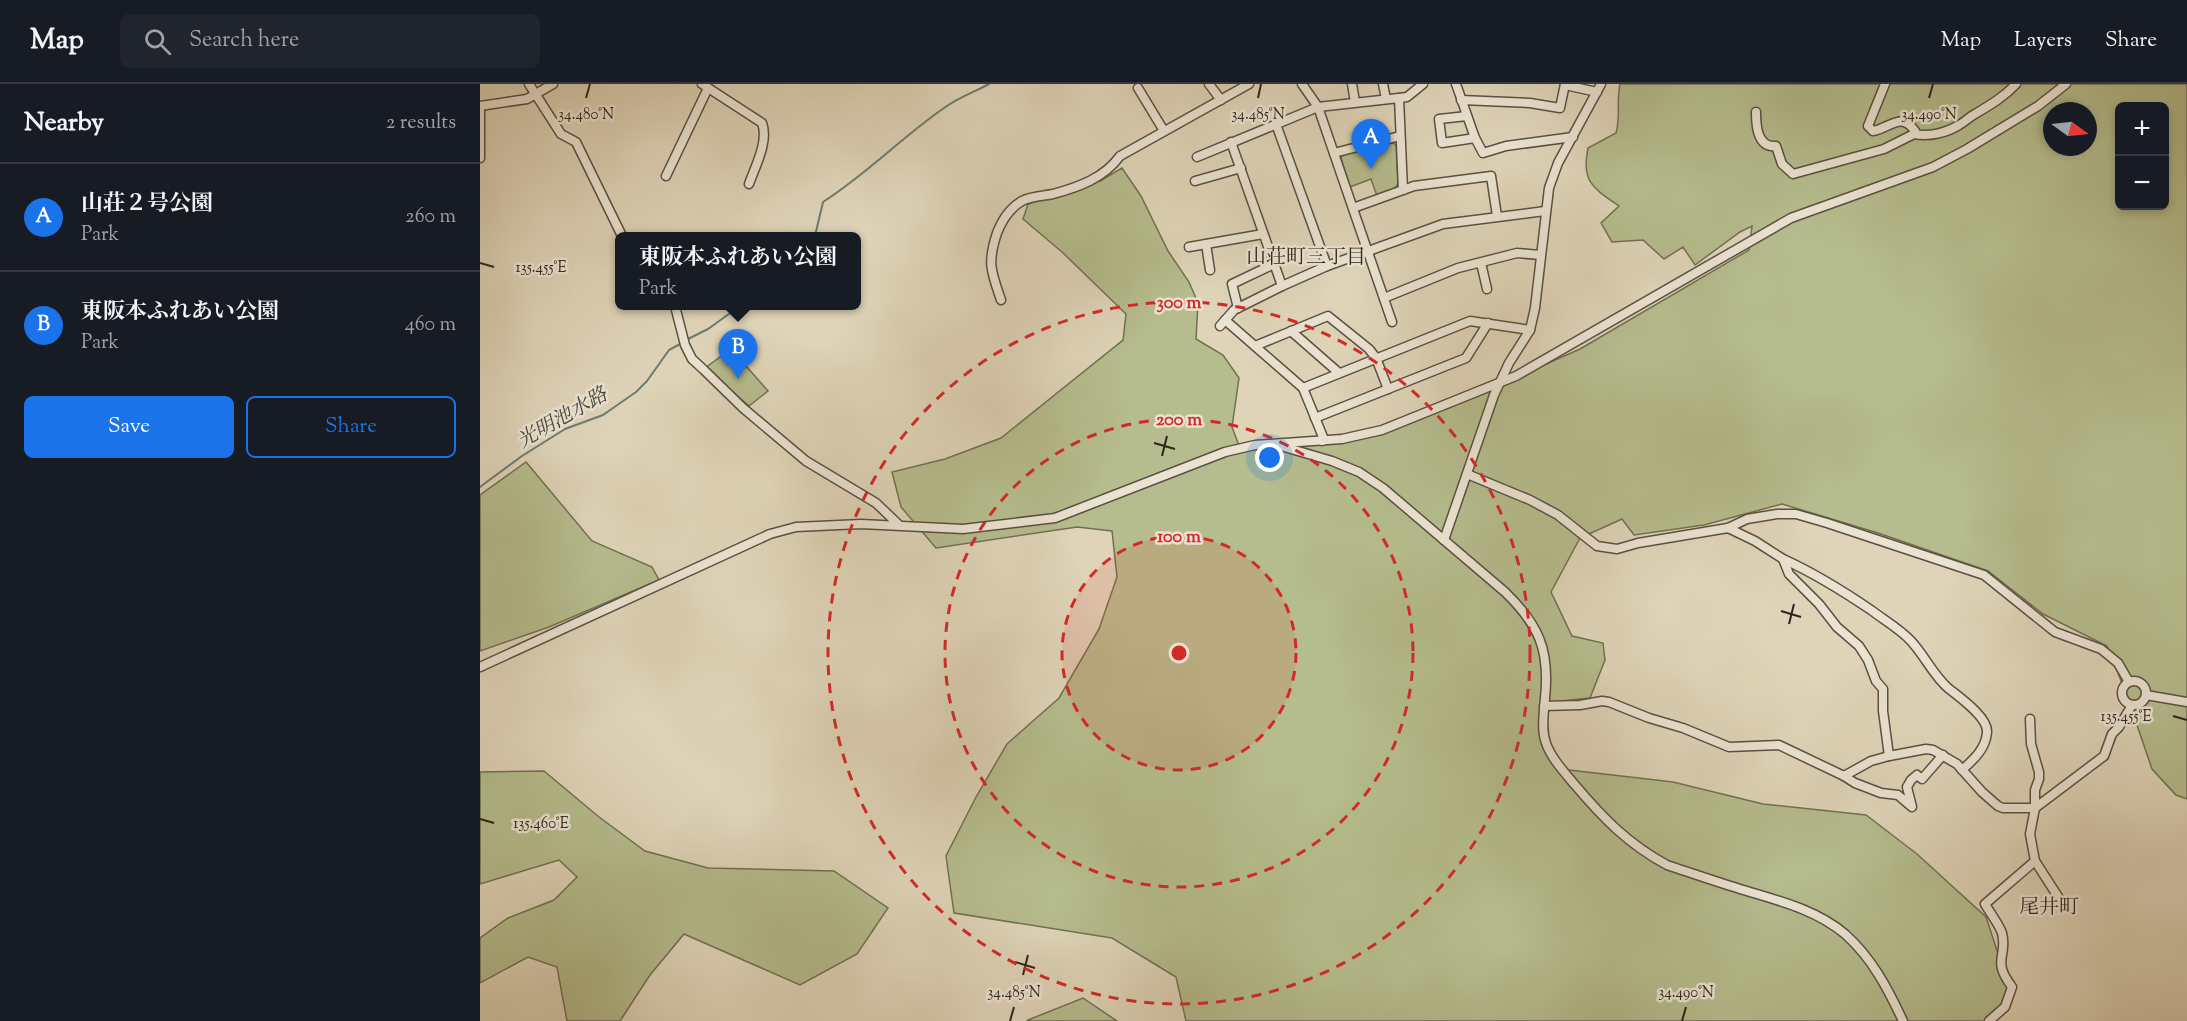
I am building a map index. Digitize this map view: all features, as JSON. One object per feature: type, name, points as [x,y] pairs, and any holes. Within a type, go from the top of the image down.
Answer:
[{"type":"street","points":[[529,84],[561,134],[576,142],[620,232]]},
{"type":"street","points":[[480,158],[480,108],[526,99],[554,84]]},
{"type":"street","points":[[1209,84],[1221,100]]},
{"type":"street","points":[[1001,300],[992,276],[990,257],[998,229],[1007,213],[1023,200],[1053,194],[1094,180],[1109,169],[1120,156],[1249,84]]},
{"type":"street","points":[[1302,84],[1317,107],[1392,322]]},
{"type":"street","points":[[1352,84],[1355,102]]},
{"type":"street","points":[[1383,84],[1386,99]]},
{"type":"street","points":[[1197,157],[1317,107],[1407,97],[1423,84]]},
{"type":"street","points":[[1456,84],[1475,138],[1483,153],[1506,146],[1573,137]]},
{"type":"street","points":[[1444,540],[1499,383],[1530,330],[1535,308],[1549,188],[1599,88],[1565,84],[1560,108],[1461,99]]},
{"type":"street","points":[[1885,84],[1868,126],[1873,131],[1882,129],[1894,121],[1902,121],[1915,131]]},
{"type":"street","points":[[1756,112],[1756,126],[1761,141],[1771,147],[1776,146],[1782,164],[1793,174],[1884,149],[1914,134],[1924,136],[1942,133],[1959,126],[1972,115],[1990,106],[2016,84]]},
{"type":"street","points":[[480,667],[770,534],[795,527],[861,524],[963,529],[1054,518],[1225,452],[1255,445],[1322,441],[1382,430],[1527,370],[1747,241],[1791,218],[1898,180],[1967,149],[2038,106],[2066,84]]},
{"type":"street","points":[[666,176],[705,86],[762,123],[764,128],[760,152],[748,184]]},
{"type":"street","points":[[1138,88],[1164,131]]},
{"type":"street","points":[[1399,98],[1403,190]]},
{"type":"street","points":[[1467,116],[1439,119],[1442,144],[1475,138]]},
{"type":"street","points":[[1276,124],[1327,266]]},
{"type":"street","points":[[1334,153],[1400,136]]},
{"type":"street","points":[[1232,142],[1282,286]]},
{"type":"street","points":[[1195,181],[1241,168]]},
{"type":"street","points":[[1353,208],[1413,186],[1491,176],[1497,216]]},
{"type":"street","points":[[1322,441],[1323,437],[1303,388],[1255,346],[1223,323],[1233,310],[1327,266],[1443,224],[1545,211]]},
{"type":"street","points":[[1189,247],[1263,234]]},
{"type":"street","points":[[1206,244],[1210,270]]},
{"type":"street","points":[[1384,298],[1458,268],[1517,253],[1540,255]]},
{"type":"street","points":[[1481,263],[1487,289]]},
{"type":"street","points":[[1238,308],[1232,284],[1274,264]]},
{"type":"street","points":[[676,310],[692,359],[743,408],[806,461],[876,503],[899,525]]},
{"type":"street","points":[[1255,346],[1328,316],[1370,349],[1389,389]]},
{"type":"street","points":[[1303,388],[1470,321],[1530,330]]},
{"type":"street","points":[[1315,418],[1466,358],[1488,323]]},
{"type":"street","points":[[1291,331],[1339,373]]},
{"type":"street","points":[[1277,444],[1359,472],[1444,540],[1521,608],[1534,626],[1543,645],[1548,675],[1542,719],[1546,743],[1561,769],[1601,816],[1619,833],[1667,865],[1794,904],[1845,934],[1886,984],[1903,1021]]},
{"type":"street","points":[[1467,474],[1558,515],[1597,546],[1617,549],[1638,543],[1728,528],[1747,519],[1777,514],[1796,514],[1984,575],[2055,632],[2101,649],[2118,663],[2129,682]]},
{"type":"street","points":[[1728,528],[1841,590],[1911,640],[1947,687],[1965,700],[1985,724],[1987,731],[1980,750],[1976,758],[1962,770]]},
{"type":"street","points":[[1783,559],[1789,574],[1819,604],[1837,627],[1859,646],[1868,660],[1876,681],[1883,689],[1883,711],[1889,756]]},
{"type":"street","points":[[1844,776],[1871,761],[1926,749],[1943,755],[1962,770],[1998,806],[2035,808],[2103,756],[2112,734],[2132,705],[2142,702],[2146,695],[2143,684],[2136,681],[2129,682],[2123,687],[2122,694],[2125,701],[2132,705]]},
{"type":"street","points":[[2146,695],[2187,702]]},
{"type":"street","points":[[1544,706],[1580,705],[1602,700],[1683,728],[1729,747],[1779,745],[1855,783],[1881,793],[1898,795],[1912,807],[1907,787],[1911,780],[1917,775],[1922,779],[1943,755]]},
{"type":"street","points":[[2030,720],[2031,744],[2039,772],[2030,834],[2035,861],[2064,906]]},
{"type":"street","points":[[1989,1021],[2005,1007],[2012,987],[2002,974],[2000,963],[2002,933],[1985,904],[2035,861]]},
{"type":"green space","points":[[1620,84],[2187,84],[2187,799],[2176,795],[2152,769],[2107,646],[2043,614],[1988,571],[1878,533],[1782,504],[1704,525],[1634,535],[1622,519],[1580,538],[1551,592],[1572,636],[1603,643],[1605,660],[1590,698],[1545,703],[1546,743],[1561,769],[1673,782],[1763,804],[1866,815],[1917,854],[1986,917],[2005,975],[2009,997],[1993,1021],[1186,1021],[1176,977],[1112,938],[954,913],[946,856],[976,797],[1007,744],[1059,698],[1099,629],[1117,577],[1112,531],[1077,527],[936,548],[901,507],[892,472],[945,459],[1001,438],[1123,340],[1126,314],[1062,252],[1023,219],[1028,204],[1100,181],[1122,168],[1141,196],[1168,251],[1189,282],[1198,303],[1196,339],[1223,355],[1239,378],[1232,427],[1241,451],[1311,445],[1378,433],[1472,397],[1580,349],[1749,250],[1752,226],[1740,232],[1695,265],[1683,247],[1664,259],[1643,240],[1612,242],[1601,223],[1619,206],[1591,183],[1586,169],[1586,160],[1588,148],[1616,133]]},
{"type":"green space","points":[[1393,143],[1396,145],[1398,184],[1394,189],[1377,196],[1371,179],[1350,187],[1341,158],[1343,154]]},
{"type":"green space","points":[[731,349],[768,391],[749,406],[705,368]]},
{"type":"green space","points":[[526,462],[592,541],[652,567],[659,580],[549,627],[480,651],[480,495]]},
{"type":"green space","points":[[544,771],[599,817],[645,851],[708,868],[834,871],[888,908],[857,954],[800,985],[684,934],[650,975],[620,1021],[567,1021],[557,967],[528,957],[480,983],[480,938],[508,918],[554,900],[577,877],[559,860],[480,884],[480,772]]},
{"type":"green space","points":[[1083,998],[1117,1021],[1027,1021],[1028,1020]]},
{"type":"waterway","name":"光明池水路","points":[[816,232],[823,202],[855,180],[944,108],[989,84]]},
{"type":"waterway","name":"光明池水路","points":[[686,340],[708,329],[734,310]]},
{"type":"waterway","name":"光明池水路","points":[[480,487],[522,456],[565,429],[603,415],[636,392],[647,381],[669,350],[682,343]]},
{"type":"place","name":"山荘２号公園","points":[[1371,169]]},
{"type":"place","name":"東阪本ふれあい公園","points":[[738,379]]},
{"type":"district","name":"山荘町三丁目","points":[[1306,258]]},
{"type":"district","name":"尾井町","points":[[2049,908]]}]
